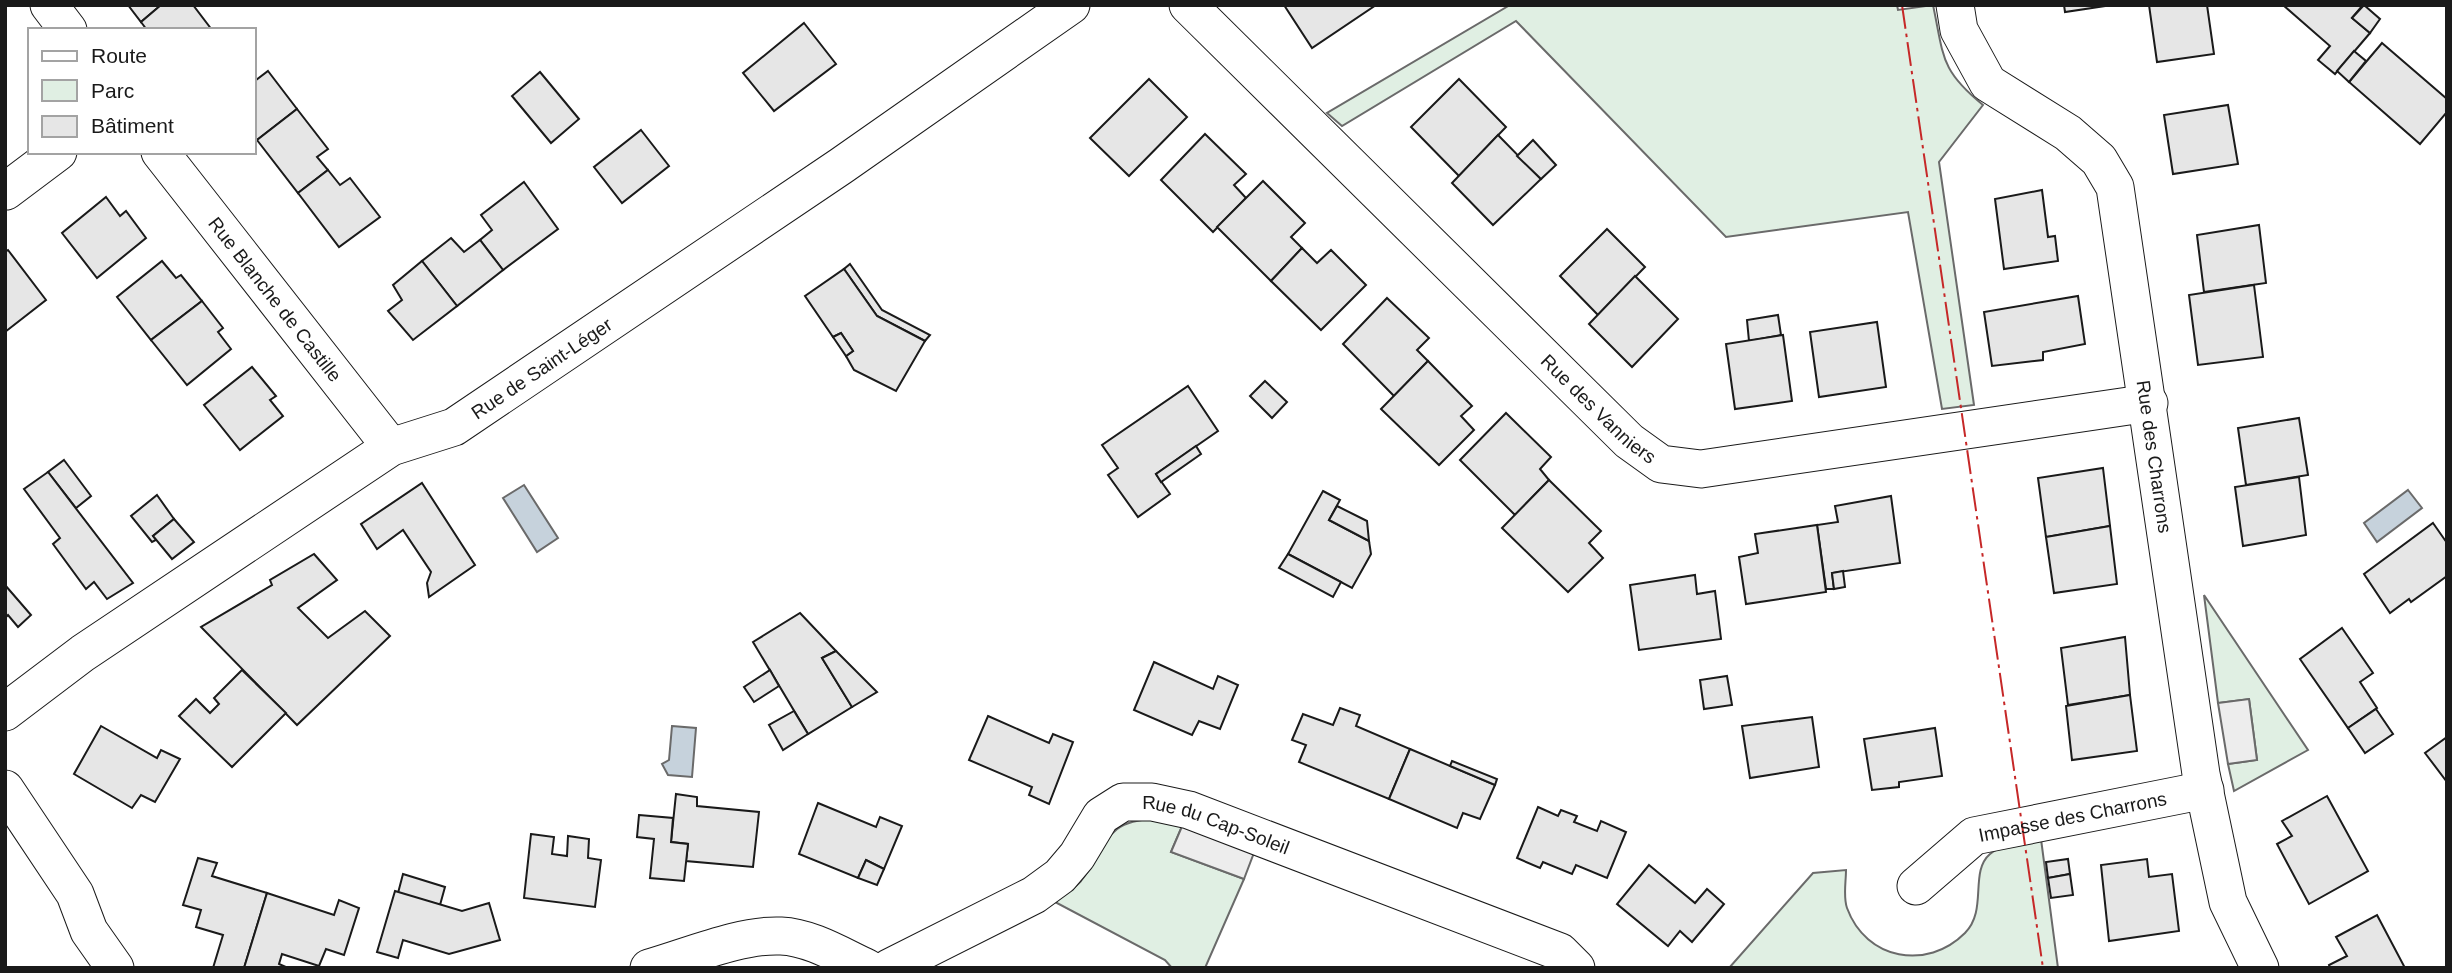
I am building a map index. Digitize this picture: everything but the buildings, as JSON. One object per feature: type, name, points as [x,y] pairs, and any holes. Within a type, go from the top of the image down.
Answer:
[{"type":"street","points":[[50,5],[67,28]]},
{"type":"street","name":"Rue de Saint-Léger","points":[[5,712],[83,653],[391,447],[454,427],[841,166],[1071,5]]},
{"type":"street","name":"Rue des Vanniers","points":[[1188,5],[1629,441],[1661,464],[1702,469],[2149,403]]},
{"type":"street","name":"Rue des Charrons","points":[[1955,5],[1959,30],[1988,83],[2068,133],[2099,160],[2115,187],[2205,790],[2228,902],[2260,968]]},
{"type":"street","points":[[6,190],[55,154]]},
{"type":"street","name":"Rue Blanche de Castille","points":[[162,154],[391,447]]},
{"type":"street","points":[[5,789],[75,894],[89,931],[115,968]]},
{"type":"street","name":"Impasse des Charrons","points":[[1916,886],[1974,836],[2205,790]]},
{"type":"street","name":"Rue du Cap-Soleil","points":[[889,968],[1034,895],[1060,876],[1077,856],[1101,816],[1123,802],[1152,802],[1189,810],[1560,952],[1576,968]]},
{"type":"street","points":[[649,968],[751,939],[782,935],[810,943],[867,968]]},
{"type":"green space","points":[[1510,5],[1897,5],[1898,10],[1933,5],[1942,50],[1951,72],[1983,105],[1939,162],[1974,405],[1942,409],[1908,212],[1726,237],[1516,21],[1342,126],[1327,113]]},
{"type":"green space","points":[[2204,595],[2308,750],[2234,791],[2228,764],[2257,760],[2249,699],[2218,703]]},
{"type":"green space","points":[[1155,819],[1183,824],[1171,852],[1244,879],[1205,968],[1172,968],[1165,960],[1055,902],[1081,881],[1116,830],[1125,824]]},
{"type":"green space","points":[[2041,839],[2058,968],[1729,968],[1813,873],[1846,870],[1847,908],[1856,926],[1868,939],[1883,949],[1916,956],[1950,945],[1972,924],[1976,913],[1980,871],[1990,854],[2008,845]]},
{"type":"shaded area","points":[[524,485],[558,538],[537,552],[503,498]]},
{"type":"shaded area","points":[[2408,490],[2422,508],[2377,542],[2364,523]]},
{"type":"shaded area","points":[[2249,699],[2257,760],[2228,764],[2218,703]]},
{"type":"shaded area","points":[[672,726],[696,728],[692,777],[668,775],[662,764],[669,760]]},
{"type":"shaded area","points":[[1183,824],[1255,850],[1244,879],[1171,852]]},
{"type":"power","points":[[1902,5],[2043,968]]}]
